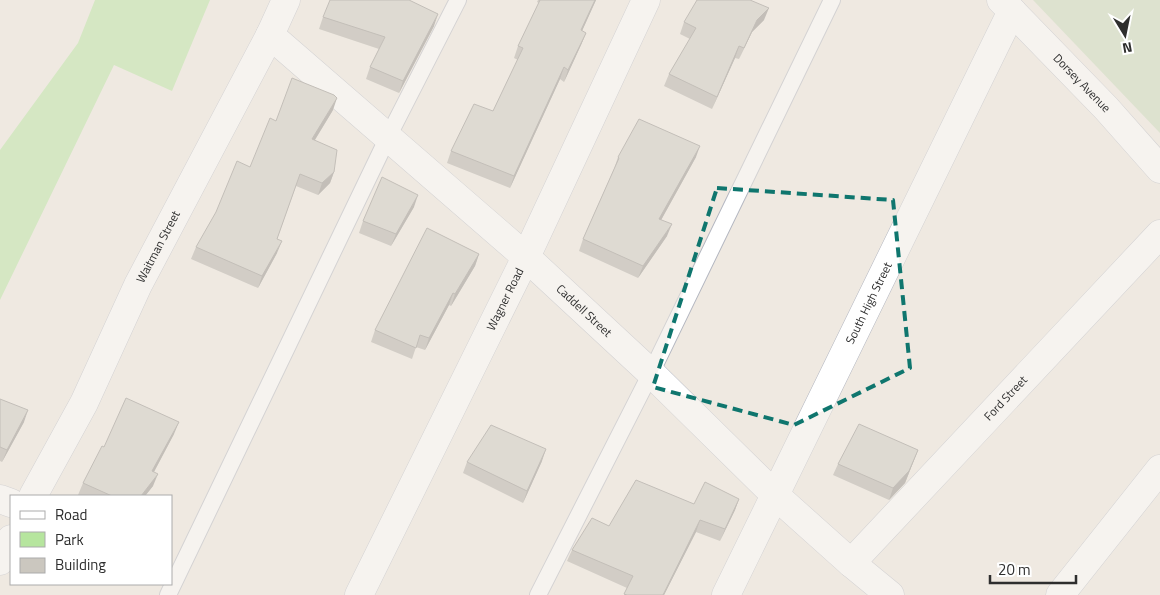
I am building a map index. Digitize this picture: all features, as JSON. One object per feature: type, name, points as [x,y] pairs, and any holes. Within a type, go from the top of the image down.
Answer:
[{"type":"street","name":"Waitman Street","points":[[34,495],[84,403],[138,285],[270,35],[286,0]]},
{"type":"street","name":"Wagner Road","points":[[359,595],[526,257],[646,0]]},
{"type":"street","name":"Dorsey Avenue","points":[[1006,6],[1106,108],[1160,169]]},
{"type":"street","name":"South High Street","points":[[726,595],[1006,6]]},
{"type":"street","name":"Caddell Street","points":[[270,35],[526,257],[651,373],[774,495],[890,595]]},
{"type":"street","name":"Ford Street","points":[[852,563],[1160,234]]},
{"type":"street","points":[[1060,595],[1160,469]]},
{"type":"street","points":[[0,561],[10,541]]},
{"type":"lane","points":[[168,595],[388,138],[458,0]]},
{"type":"lane","points":[[538,595],[651,373],[832,0]]},
{"type":"highlighted area","points":[[717,188],[893,200],[910,368],[794,425],[653,387]]},
{"type":"green space","points":[[95,0],[210,0],[172,91],[114,65],[0,300],[0,150],[78,43]]},
{"type":"green space","points":[[1033,0],[1160,0],[1160,133]]},
{"type":"building","points":[[330,0],[409,0],[438,14],[403,81],[370,67],[385,37],[323,17]]},
{"type":"building","points":[[540,0],[595,0],[581,30],[586,33],[568,70],[564,67],[514,176],[451,151],[474,104],[493,111],[523,48],[518,46]]},
{"type":"building","points":[[697,0],[750,0],[769,8],[757,20],[744,48],[739,46],[717,97],[669,74],[696,28],[684,22]]},
{"type":"building","points":[[292,78],[334,95],[337,98],[312,139],[337,150],[334,172],[322,183],[300,174],[277,239],[282,241],[262,276],[196,247],[216,212],[237,161],[250,167],[270,118],[276,121]]},
{"type":"building","points":[[639,119],[700,146],[659,219],[672,224],[643,266],[583,239],[618,157]]},
{"type":"building","points":[[382,177],[418,195],[396,234],[363,221]]},
{"type":"building","points":[[427,228],[479,254],[455,294],[453,293],[429,338],[420,335],[416,348],[375,330]]},
{"type":"building","points":[[126,398],[179,422],[152,471],[158,474],[142,495],[110,495],[83,483],[102,446],[104,447]]},
{"type":"building","points":[[0,399],[28,410],[7,450],[0,447]]},
{"type":"building","points":[[859,424],[918,450],[909,471],[893,488],[838,464]]},
{"type":"building","points":[[491,425],[546,449],[527,491],[467,462]]},
{"type":"building","points":[[636,480],[694,504],[705,482],[739,499],[725,529],[700,520],[663,595],[624,594],[633,576],[572,550],[592,518],[609,526]]}]
